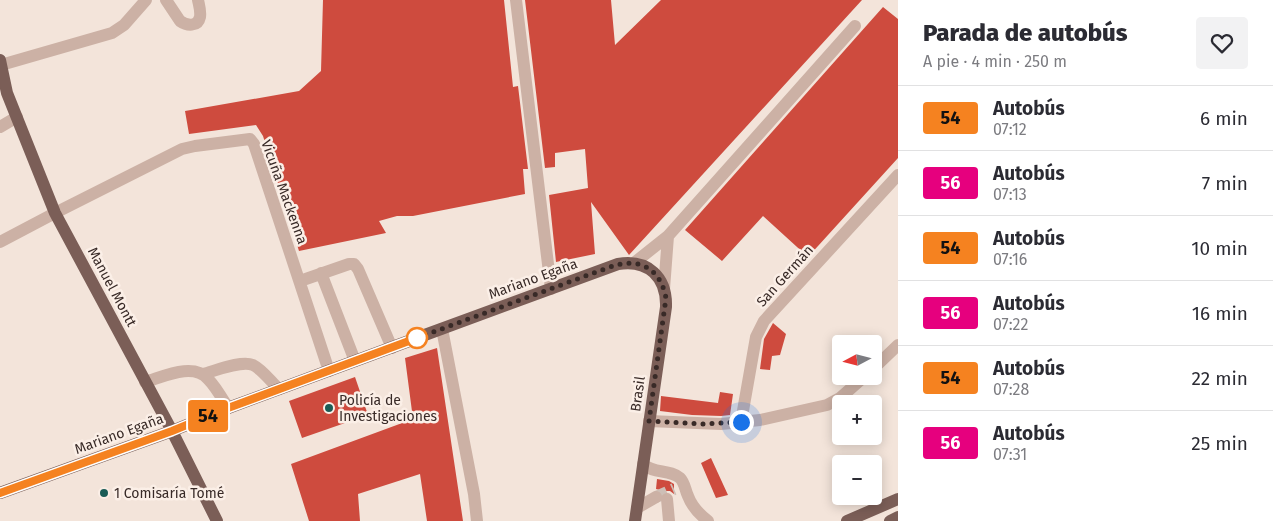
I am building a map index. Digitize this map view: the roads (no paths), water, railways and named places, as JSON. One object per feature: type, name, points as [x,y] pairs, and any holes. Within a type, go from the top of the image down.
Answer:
[{"type":"main road","name":"Manuel Montt","points":[[0,63],[7,93],[55,213],[172,431],[217,521]]},
{"type":"main road","name":"Mariano Egaña","points":[[0,493],[172,431],[228,408],[618,264],[634,263]]},
{"type":"main road","name":"Brasil","points":[[634,263],[649,268],[655,273],[664,289],[666,298],[636,515]]},
{"type":"main road","points":[[847,521],[898,499]]},
{"type":"main road","points":[[890,521],[898,517]]},
{"type":"street","points":[[0,63],[112,33],[124,24],[146,0]]},
{"type":"street","points":[[166,0],[180,21],[190,25],[195,24],[200,18],[198,0]]},
{"type":"street","points":[[516,0],[551,289]]},
{"type":"street","points":[[634,263],[668,236],[855,26]]},
{"type":"street","points":[[0,127],[17,117]]},
{"type":"street","name":"Vicuña Mackenna","points":[[0,242],[182,150],[195,146],[250,139],[254,144],[329,371]]},
{"type":"street","name":"San Germán","points":[[741,422],[756,337],[764,321],[898,175]]},
{"type":"street","points":[[664,289],[668,236]]},
{"type":"street","points":[[300,280],[354,264],[358,269],[392,348]]},
{"type":"street","points":[[321,273],[355,362]]},
{"type":"street","points":[[442,329],[474,494],[477,521]]},
{"type":"street","points":[[882,360],[898,345]]},
{"type":"street","points":[[203,374],[238,364],[248,364],[258,369],[279,389]]},
{"type":"street","points":[[145,382],[187,371],[197,372],[208,378],[228,408]]},
{"type":"street","points":[[649,421],[704,424],[760,420],[827,405],[840,398],[855,385]]},
{"type":"street","points":[[636,515],[670,492],[680,478],[676,475],[652,470],[643,464]]},
{"type":"street","points":[[669,521],[670,492]]},
{"type":"street","points":[[670,492],[688,496],[698,514],[708,521]]},
{"type":"tunnel","points":[[656,497],[674,489]]},
{"type":"place","name":"Policía de Investigaciones","points":[[329,408]]},
{"type":"place","name":"1 Comisaría Tomé","points":[[104,493]]}]
